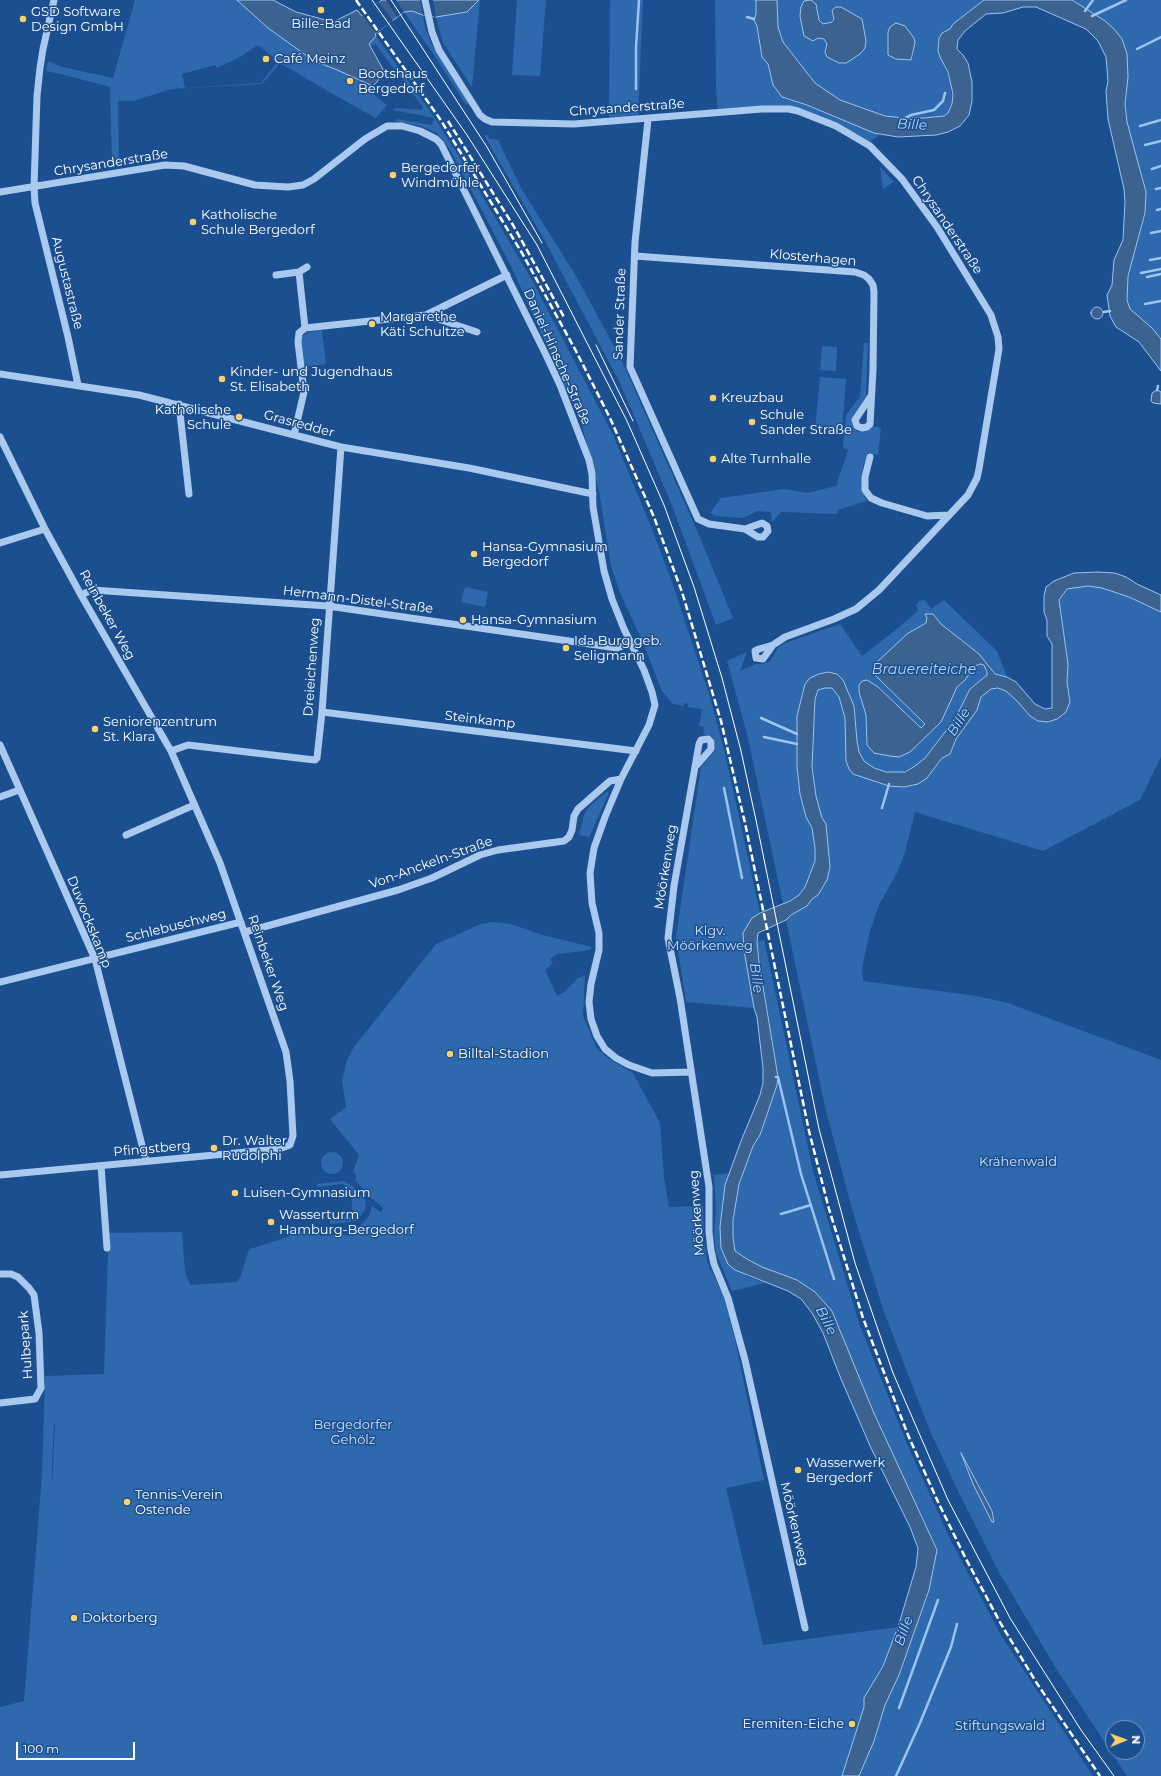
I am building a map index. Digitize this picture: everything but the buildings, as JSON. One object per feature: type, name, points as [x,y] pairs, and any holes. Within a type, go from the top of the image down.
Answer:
[{"type":"street","name":"Augustastraße","points":[[54,0],[40,68],[34,187],[35,203],[68,337],[78,385]]},
{"type":"street","name":"Chrysanderstraße","points":[[425,0],[433,38],[439,50],[480,115],[485,119],[496,123],[574,124],[790,109],[830,123],[870,146],[902,178],[956,257],[991,316],[996,327],[999,343],[984,446],[977,478],[968,495],[879,590],[856,609],[834,619],[785,637],[773,645]]},
{"type":"street","name":"Sander Straße","points":[[648,120],[635,256],[630,367],[698,520],[709,524],[744,529]]},
{"type":"street","name":"Chrysanderstraße","points":[[0,192],[150,167],[175,165],[261,186],[280,188],[296,186],[314,179],[365,139],[382,128],[387,126],[402,126],[420,131]]},
{"type":"street","name":"Daniel-Hinsche-Straße","points":[[420,131],[436,139],[446,152],[563,393],[591,468],[593,507],[604,571],[612,599],[644,670],[655,705],[653,716],[621,779],[594,848],[590,873],[592,902],[600,932],[599,950],[591,984],[589,1002],[591,1019],[597,1036],[605,1049],[616,1058],[629,1065],[652,1073],[691,1072]]},
{"type":"street","name":"Klosterhagen","points":[[635,256],[855,272],[864,275],[869,278],[873,285],[874,292],[871,396]]},
{"type":"street","points":[[276,275],[299,272],[307,267]]},
{"type":"street","points":[[299,272],[304,328]]},
{"type":"street","points":[[294,435],[304,392],[298,342],[299,333],[304,328],[426,315],[507,275]]},
{"type":"street","points":[[426,315],[477,332]]},
{"type":"street","name":"Grasredder","points":[[0,374],[139,395],[341,447],[469,468],[593,494]]},
{"type":"street","points":[[178,404],[189,494]]},
{"type":"street","name":"Reinbeker Weg","points":[[0,436],[45,529],[81,595],[172,751],[220,864],[286,1052],[290,1081],[293,1136]]},
{"type":"street","name":"Dreieichenweg","points":[[172,751],[188,745],[315,760],[317,757],[322,712],[328,606],[341,447]]},
{"type":"street","points":[[870,457],[866,467],[865,490],[871,498],[882,503],[927,516],[949,515]]},
{"type":"street","points":[[0,543],[45,529]]},
{"type":"street","name":"Hermann-Distel-Straße","points":[[81,595],[92,590],[328,606],[617,648],[631,643]]},
{"type":"street","name":"Steinkamp","points":[[322,712],[636,751]]},
{"type":"street","name":"Möörkenweg","points":[[696,766],[711,749],[711,742],[705,739],[698,744],[696,766],[674,886],[668,938],[709,1187],[710,1250],[728,1298],[745,1360],[805,1628]]},
{"type":"street","name":"Duwockskamp","points":[[0,746],[95,959],[146,1161]]},
{"type":"street","name":"Von-Anckeln-Straße","points":[[245,932],[398,890],[432,878],[480,855],[498,850],[564,841],[569,837],[572,830],[574,816],[578,809],[610,781],[621,779]]},
{"type":"street","points":[[0,797],[19,790]]},
{"type":"street","points":[[126,835],[194,805]]},
{"type":"street","name":"Schlebuschweg","points":[[0,982],[241,922]]},
{"type":"street","name":"Pfingstberg","points":[[0,1175],[279,1149],[290,1145],[293,1136]]},
{"type":"street","name":"Pfingstberg","points":[[101,1166],[107,1248]]},
{"type":"street","name":"Hulbepark","points":[[0,1274],[11,1274],[18,1278],[34,1295],[40,1333],[41,1388],[35,1399],[0,1404]]},
{"type":"green space","points":[[135,0],[237,0],[268,28],[314,61],[373,86],[375,89],[372,93],[387,105],[376,118],[280,63],[262,84],[171,89],[134,101],[118,101],[119,165],[112,166],[110,87],[46,71],[48,61],[62,67],[113,78]],"holes":[[[258,45],[278,61],[261,83],[185,88],[182,74],[215,65],[217,68],[238,58]]]},
{"type":"green space","points":[[480,0],[472,87],[443,43],[436,17],[467,12]]},
{"type":"green space","points":[[517,0],[546,0],[540,76],[512,75]]},
{"type":"green space","points":[[610,0],[643,0],[638,115],[609,117]]},
{"type":"green space","points":[[715,0],[756,0],[756,22],[762,57],[768,64],[773,85],[785,99],[807,105],[874,133],[882,133],[867,144],[799,111],[718,113],[716,87]]},
{"type":"green space","points":[[777,0],[806,0],[802,5],[800,16],[815,39],[821,38],[826,41],[831,59],[842,64],[860,54],[866,41],[862,19],[841,7],[832,10],[834,19],[829,23],[823,24],[819,20],[818,9],[811,0],[984,0],[953,24],[950,29],[942,33],[939,38],[938,51],[951,82],[952,104],[948,113],[944,116],[904,118],[885,116],[840,100],[815,83],[783,42],[778,27]],"holes":[[[905,26],[914,38],[915,42],[913,57],[908,60],[896,59]]]},
{"type":"green space","points":[[1072,0],[1161,0],[1161,339],[1152,328],[1130,309],[1127,300],[1128,276],[1145,213],[1146,192],[1127,122],[1125,104],[1128,63],[1094,15]]},
{"type":"green space","points":[[412,11],[423,15],[425,27],[431,43],[469,103],[466,105],[404,12]]},
{"type":"green space","name":"Klgv. Möörkenweg","points":[[376,36],[434,117],[457,153],[533,282],[613,435],[651,527],[671,579],[710,697],[725,754],[760,913],[752,918],[743,933],[744,950],[754,1008],[686,1002],[676,937],[701,767],[715,751],[715,742],[713,738],[708,735],[703,735],[704,727],[699,726],[702,709],[688,707],[688,704],[684,703],[684,706],[673,704],[662,691],[641,638],[620,593],[611,566],[599,491],[581,422],[512,268],[449,148],[437,133],[421,126],[395,121],[396,119],[432,125],[434,118],[393,110],[397,108],[422,110],[423,107],[375,44],[370,47],[369,44]]},
{"type":"green space","points":[[484,135],[488,135],[489,139],[498,140],[521,188],[576,276],[621,359],[696,528],[733,618],[716,625],[671,503],[620,383],[546,243]]},
{"type":"green space","points":[[880,167],[894,182],[883,189]]},
{"type":"green space","points":[[322,330],[326,364],[304,367],[301,343],[302,336],[309,332]]},
{"type":"green space","points":[[864,343],[868,343],[866,396],[853,416],[853,427],[857,431],[861,432],[867,431],[872,426],[881,428],[878,455],[868,453],[863,466],[862,489],[867,501],[837,510],[837,514],[781,512],[772,522],[771,512],[758,511],[743,518],[716,516],[710,513],[721,498],[784,489],[807,493],[836,486],[848,450],[843,448],[846,415],[860,397]]},
{"type":"green space","points":[[822,346],[837,347],[836,371],[820,370]]},
{"type":"green space","points":[[820,377],[846,379],[842,431],[815,429]]},
{"type":"green space","name":"Krähenwald","points":[[1088,586],[1102,588],[1129,597],[1161,612],[1161,757],[1140,800],[1043,851],[915,812],[905,852],[898,871],[879,905],[870,931],[862,968],[863,981],[977,996],[1008,1003],[1161,1060],[1161,1776],[1127,1776],[1116,1760],[1145,1760],[1145,1720],[1105,1720],[1105,1743],[1057,1670],[1000,1574],[958,1491],[930,1431],[884,1312],[852,1209],[825,1107],[786,920],[791,915],[807,906],[812,899],[818,895],[830,867],[826,824],[822,818],[816,796],[812,767],[815,699],[818,690],[832,688],[839,697],[845,718],[846,761],[853,774],[889,786],[904,787],[918,784],[927,778],[942,758],[950,754],[956,739],[977,710],[981,697],[991,689],[998,688],[1006,691],[1018,702],[1048,722],[1057,719],[1066,712],[1070,702],[1067,682],[1068,664],[1059,600],[1067,589]],"holes":[[[962,1456],[992,1511],[994,1522],[992,1521],[973,1484]]]},
{"type":"green space","points":[[465,587],[488,592],[485,607],[461,602]]},
{"type":"green space","points":[[924,600],[931,609],[944,600],[997,651],[1007,677],[995,674],[979,654],[941,624],[933,614],[927,618],[926,623],[907,634],[875,675],[925,724],[924,727],[921,728],[918,726],[878,687],[859,692],[866,715],[866,730],[910,752],[941,722],[957,687],[965,680],[975,666],[980,664],[984,665],[987,675],[970,688],[955,719],[925,758],[915,766],[899,773],[886,772],[874,768],[864,761],[859,752],[857,741],[854,706],[843,680],[837,674],[810,678],[805,684],[797,716],[806,817],[812,828],[815,861],[805,887],[799,895],[783,904],[748,738],[727,661],[747,652],[740,671],[756,664],[763,664],[770,661],[778,648],[785,643],[840,624],[862,656],[918,611],[916,605],[919,601]]},
{"type":"green space","points":[[607,791],[609,793],[589,837],[579,835],[584,815],[590,806]]},
{"type":"green space","name":"Bergedorfer Gehölz","points":[[493,922],[511,924],[542,935],[592,947],[590,950],[558,954],[550,959],[553,963],[545,970],[557,996],[563,993],[578,978],[585,975],[583,1016],[597,1049],[609,1059],[633,1073],[660,1123],[664,1177],[669,1207],[703,1206],[704,1239],[707,1261],[724,1297],[736,1344],[764,1480],[726,1488],[763,1645],[898,1627],[883,1666],[864,1698],[864,1707],[842,1776],[0,1776],[0,1707],[24,1701],[42,1475],[45,1376],[104,1374],[108,1252],[106,1233],[182,1232],[185,1272],[190,1285],[236,1282],[240,1278],[250,1249],[288,1237],[293,1232],[318,1233],[321,1236],[342,1234],[350,1236],[350,1228],[358,1227],[364,1222],[369,1216],[372,1206],[381,1212],[383,1208],[368,1195],[356,1181],[356,1175],[353,1171],[359,1155],[330,1119],[346,1107],[342,1081],[347,1060],[354,1047],[436,944],[481,924]],"holes":[[[54,1421],[55,1426],[52,1486]]]},
{"type":"green space","name":"Stiftungswald","points":[[764,939],[813,1171],[859,1323],[907,1444],[951,1541],[1002,1637],[1093,1776],[859,1776],[874,1741],[885,1705],[929,1590],[937,1549],[873,1411],[832,1311],[815,1292],[797,1280],[762,1267],[735,1251],[733,1220],[739,1184],[753,1146],[760,1135],[777,1085],[778,1077],[757,942]]},
{"type":"green space","points":[[332,1152],[340,1155],[343,1163],[340,1171],[332,1174],[324,1171],[321,1163],[324,1155]]},
{"type":"green space","points":[[730,1173],[725,1185],[720,1227],[746,1276],[765,1283],[732,1291],[716,1253],[714,1235],[716,1210],[714,1175]]},
{"type":"green space","points":[[344,1181],[355,1188],[365,1200],[366,1206],[363,1213],[356,1221],[330,1224],[330,1218],[353,1215],[351,1194],[345,1194],[344,1184],[317,1187],[317,1184]]},
{"type":"water","points":[[237,0],[273,0],[296,12],[333,22],[357,10],[362,16],[382,0],[479,0],[467,12],[436,17],[423,15],[412,11],[404,12],[375,34],[376,36],[369,44],[385,73],[373,86],[314,61],[268,28]]},
{"type":"water","name":"Bille","points":[[756,0],[777,0],[778,27],[783,42],[815,83],[840,100],[885,116],[904,118],[944,116],[948,113],[952,104],[953,94],[948,72],[938,51],[939,38],[942,33],[950,29],[953,24],[984,0],[1072,0],[1105,21],[1114,29],[1122,39],[1127,54],[1128,77],[1125,104],[1127,122],[1146,192],[1145,213],[1128,276],[1127,300],[1130,309],[1152,328],[1161,339],[1161,371],[1139,342],[1116,327],[1110,316],[1107,295],[1112,285],[1114,260],[1123,240],[1125,202],[1124,189],[1108,119],[1106,91],[1108,81],[1106,57],[1098,41],[1086,29],[1036,7],[1023,7],[1003,13],[986,14],[965,31],[958,40],[957,49],[968,63],[972,82],[972,101],[969,115],[960,126],[948,132],[936,135],[898,137],[874,133],[807,105],[782,97],[773,85],[768,64],[762,57],[757,26],[754,20],[756,14]]},
{"type":"water","points":[[811,0],[816,4],[819,20],[823,24],[832,22],[834,19],[832,10],[836,7],[841,7],[862,19],[866,41],[865,48],[860,54],[846,63],[839,63],[827,57],[825,52],[827,44],[824,39],[818,38],[813,41],[804,36],[800,16],[801,7],[804,1]]},
{"type":"water","points":[[896,23],[905,26],[914,38],[915,43],[911,60],[896,59],[888,55],[888,32],[890,27]]},
{"type":"water","points":[[1099,307],[1102,308],[1102,318],[1095,319],[1092,318],[1091,311],[1092,308]]},
{"type":"water","points":[[1157,390],[1161,392],[1161,404],[1153,403],[1151,401],[1152,393]]},
{"type":"water","points":[[1074,573],[1115,573],[1126,577],[1161,595],[1161,612],[1129,597],[1102,588],[1088,586],[1067,589],[1059,600],[1068,664],[1067,682],[1070,702],[1066,712],[1057,719],[1048,722],[1038,721],[1030,716],[1006,691],[998,688],[991,689],[981,697],[977,710],[956,739],[950,754],[942,758],[927,778],[918,784],[904,787],[889,786],[853,774],[846,761],[845,718],[839,697],[832,688],[818,690],[815,699],[812,767],[816,796],[822,818],[826,824],[830,867],[827,880],[818,895],[812,899],[807,906],[791,915],[786,920],[758,933],[757,942],[759,962],[778,1077],[777,1085],[760,1135],[753,1146],[739,1184],[733,1220],[735,1251],[762,1267],[797,1280],[815,1292],[832,1311],[873,1411],[937,1550],[929,1590],[899,1675],[885,1705],[874,1741],[859,1776],[842,1776],[864,1707],[864,1698],[883,1666],[898,1627],[916,1567],[918,1548],[910,1527],[871,1448],[823,1333],[812,1313],[801,1299],[788,1291],[735,1270],[728,1264],[721,1248],[720,1227],[725,1185],[760,1095],[763,1083],[763,1068],[757,1017],[754,1008],[744,950],[743,933],[752,918],[760,913],[790,901],[799,895],[805,887],[815,861],[812,828],[806,817],[800,794],[797,767],[797,716],[805,684],[810,678],[828,672],[837,674],[843,680],[854,706],[859,752],[864,761],[874,768],[886,772],[905,772],[925,758],[955,719],[970,689],[987,675],[987,672],[984,665],[980,664],[975,666],[965,680],[957,687],[941,722],[910,752],[899,757],[874,753],[867,745],[866,715],[859,692],[859,685],[862,681],[867,680],[878,687],[921,728],[925,724],[875,675],[874,665],[907,634],[926,623],[927,618],[925,614],[933,614],[941,624],[979,654],[995,674],[1007,677],[1016,682],[1035,704],[1045,709],[1052,708],[1052,644],[1047,636],[1047,620],[1044,612],[1044,596],[1046,587],[1054,581]]},
{"type":"water","points":[[961,1453],[992,1511],[994,1522],[992,1522],[973,1484]]},
{"type":"pier","points":[[386,0],[396,0],[404,12],[397,17]]},
{"type":"pier","points":[[420,0],[433,0],[436,17],[423,15]]},
{"type":"pier","points":[[379,2],[393,21],[376,33],[362,15]]},
{"type":"waterway","points":[[636,89],[636,47],[639,0]]},
{"type":"waterway","points":[[1085,11],[1093,0]]},
{"type":"waterway","points":[[1092,16],[1126,0]]},
{"type":"waterway","points":[[747,17],[754,19]]},
{"type":"waterway","points":[[1137,49],[1161,37]]},
{"type":"waterway","name":"Bille","points":[[901,120],[911,115],[934,110],[943,101],[945,93]]},
{"type":"waterway","points":[[1140,126],[1161,120]]},
{"type":"waterway","points":[[1145,145],[1161,141]]},
{"type":"waterway","points":[[1152,169],[1161,166]]},
{"type":"waterway","points":[[1156,189],[1161,188]]},
{"type":"waterway","points":[[1157,210],[1161,209]]},
{"type":"waterway","points":[[1151,233],[1161,231]]},
{"type":"waterway","points":[[1150,260],[1161,258]]},
{"type":"waterway","points":[[1141,273],[1161,269]]},
{"type":"waterway","points":[[1147,277],[1161,274]]},
{"type":"waterway","points":[[1145,304],[1161,301]]},
{"type":"waterway","points":[[1104,312],[1110,311]]},
{"type":"waterway","points":[[1157,390],[1158,386]]},
{"type":"waterway","points":[[761,718],[797,734]]},
{"type":"waterway","points":[[764,737],[797,744]]},
{"type":"waterway","points":[[882,808],[889,784]]},
{"type":"waterway","points":[[724,788],[742,878]]},
{"type":"waterway","points":[[776,1077],[778,1077],[801,1174],[834,1279]]},
{"type":"waterway","points":[[781,1214],[811,1205]]},
{"type":"waterway","points":[[899,1708],[938,1600]]},
{"type":"waterway","points":[[896,1776],[920,1723],[951,1647],[957,1624]]},
{"type":"tram line","points":[[372,0],[467,135],[537,245],[627,421],[664,505],[694,587],[722,678],[741,751],[756,820],[819,1129],[855,1263],[893,1373],[948,1500],[1010,1618],[1081,1730],[1114,1776]]},
{"type":"tram line","points":[[391,0],[487,147],[542,243]]},
{"type":"tram line","points":[[596,345],[633,421]]},
{"type":"railway","points":[[356,0],[440,119],[522,253],[576,351],[610,418],[654,517],[682,592],[721,721],[745,823],[809,1131],[829,1209],[863,1318],[908,1435],[966,1559],[1001,1624],[1036,1682],[1100,1776]]},
{"type":"railway","points":[[448,121],[513,225],[564,317]]},
{"type":"place","name":"Bille-Bad","points":[[321,10]]},
{"type":"place","name":"GSD Software Design GmbH","points":[[23,19]]},
{"type":"place","name":"Café Meinz","points":[[266,59]]},
{"type":"place","name":"Bootshaus Bergedorf","points":[[350,81]]},
{"type":"place","name":"Bergedorfer Windmühle","points":[[393,175]]},
{"type":"place","name":"Katholische Schule Bergedorf","points":[[193,222]]},
{"type":"place","name":"Margarethe Käti Schultze","points":[[372,324]]},
{"type":"place","name":"Kinder- und Jugendhaus St. Elisabeth","points":[[222,379]]},
{"type":"place","name":"Kreuzbau","points":[[713,398]]},
{"type":"place","name":"Katholische Schule","points":[[239,417]]},
{"type":"place","name":"Schule Sander Straße","points":[[752,422]]},
{"type":"place","name":"Alte Turnhalle","points":[[713,459]]},
{"type":"place","name":"Hansa-Gymnasium Bergedorf","points":[[474,554]]},
{"type":"place","name":"Hansa-Gymnasium","points":[[463,620]]},
{"type":"place","name":"Ida Burg geb. Seligmann","points":[[566,648]]},
{"type":"place","name":"Seniorenzentrum St. Klara","points":[[95,729]]},
{"type":"place","name":"Billtal-Stadion","points":[[450,1054]]},
{"type":"place","name":"Dr. Walter Rudolphi","points":[[214,1148]]},
{"type":"place","name":"Luisen-Gymnasium","points":[[235,1193]]},
{"type":"place","name":"Wasserturm Hamburg-Bergedorf","points":[[271,1222]]},
{"type":"place","name":"Wasserwerk Bergedorf","points":[[798,1470]]},
{"type":"place","name":"Tennis-Verein Ostende","points":[[127,1502]]},
{"type":"place","name":"Doktorberg","points":[[74,1618]]},
{"type":"place","name":"Eremiten-Eiche","points":[[852,1724]]},
{"type":"water label","name":"Brauereiteiche","points":[[924,670]]}]
